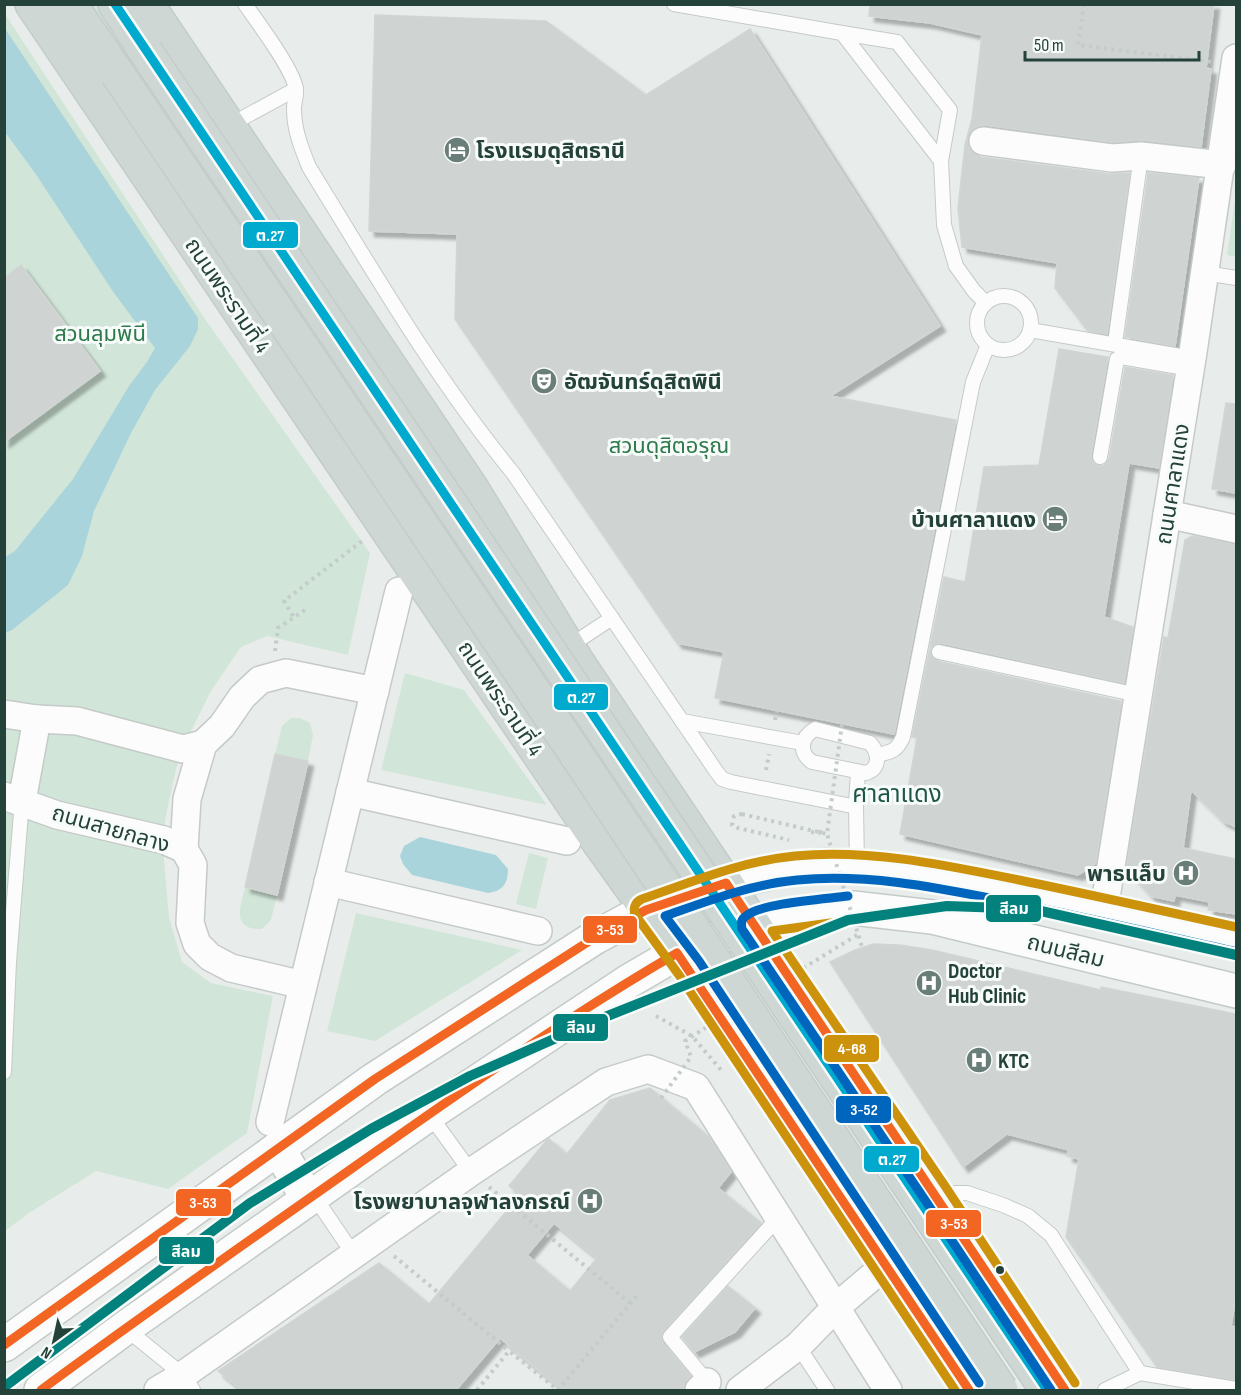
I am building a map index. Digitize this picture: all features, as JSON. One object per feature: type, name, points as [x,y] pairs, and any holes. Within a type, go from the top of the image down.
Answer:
[{"type":"main road","name":"ถนนพระรามที่ 4","points":[[32,4],[344,467],[677,952],[969,1390]]},
{"type":"main road","name":"ถนนพระรามที่ 4","points":[[70,4],[597,785],[1000,1390]]},
{"type":"main road","points":[[115,4],[1047,1390]]},
{"type":"main road","points":[[147,4],[472,489],[568,647],[1065,1390]]},
{"type":"main road","points":[[344,467],[363,474],[381,472],[400,460],[415,445],[421,429],[420,411]]},
{"type":"main road","name":"ถนนสีลม","points":[[4,1345],[274,1135],[375,1079],[594,938],[646,910],[726,883],[792,868],[828,865],[885,868],[979,884],[1236,939]]},
{"type":"main road","name":"ถนนสีลม","points":[[41,1390],[125,1328],[429,1114],[629,981],[677,952],[766,920],[853,908],[899,912],[932,917],[1236,991]]},
{"type":"main road","points":[[274,1135],[311,1198]]},
{"type":"street","name":"ถนนศาลาแดง","points":[[1104,910],[1222,165],[1228,60]]},
{"type":"street","points":[[982,141],[1112,158],[1140,156],[1222,165]]},
{"type":"street","points":[[1167,514],[1236,529]]},
{"type":"street","points":[[274,1135],[303,985],[399,591]]},
{"type":"street","points":[[4,714],[37,719],[77,721],[183,749],[203,744],[222,726],[242,697],[260,680],[286,673],[375,691]]},
{"type":"street","points":[[13,799],[37,719]]},
{"type":"street","points":[[184,849],[187,799],[203,744]]},
{"type":"street","points":[[350,792],[567,841]]},
{"type":"street","name":"ถนนสายกลาง","points":[[13,799],[57,815],[164,840],[184,849],[193,865],[190,923],[197,944],[210,957],[231,968],[303,985]]},
{"type":"street","points":[[328,882],[538,932]]},
{"type":"street","points":[[158,1390],[188,1383],[364,1247],[606,1082],[648,1069],[696,1087],[888,1390]]},
{"type":"street","points":[[740,1390],[798,1346],[835,1308],[887,1264]]},
{"type":"lane","points":[[245,4],[285,64],[296,89],[294,123],[309,167],[410,332],[496,452],[513,472],[722,778],[852,806],[856,804]]},
{"type":"lane","points":[[674,4],[897,42],[950,110],[941,161],[944,225],[956,266],[986,303]]},
{"type":"lane","points":[[842,33],[941,161]]},
{"type":"lane","points":[[228,126],[296,89]]},
{"type":"lane","points":[[1116,336],[1140,156]]},
{"type":"lane","points":[[1206,273],[1236,278]]},
{"type":"lane","points":[[1002,296],[1018,300],[1029,313],[1031,322],[1027,338],[1013,349],[996,349],[982,340],[977,325],[980,309],[986,303],[1002,296]]},
{"type":"lane","points":[[1030,330],[1192,364]]},
{"type":"lane","points":[[877,755],[894,752],[903,737],[973,382],[988,345]]},
{"type":"lane","points":[[1100,457],[1117,359],[1121,357],[1192,364]]},
{"type":"lane","points":[[568,647],[612,618]]},
{"type":"lane","points":[[939,652],[1138,694]]},
{"type":"lane","points":[[682,721],[803,743]]},
{"type":"lane","points":[[815,729],[870,743],[877,755],[876,765],[872,771],[858,772],[812,762],[804,753],[803,743],[808,733],[815,729]]},
{"type":"lane","points":[[857,866],[858,772]]},
{"type":"lane","points":[[4,1072],[13,799]]},
{"type":"lane","points":[[429,1114],[471,1172]]},
{"type":"lane","points":[[935,1193],[967,1193],[1004,1205],[1028,1216],[1051,1235],[1140,1373]]},
{"type":"lane","points":[[311,1198],[364,1247]]},
{"type":"lane","points":[[707,1388],[670,1337],[778,1218]]},
{"type":"lane","points":[[125,1328],[188,1383]]},
{"type":"lane","points":[[798,1346],[827,1390]]},
{"type":"lane","points":[[1105,1390],[1140,1373],[1236,1389]]},
{"type":"path","points":[[1083,4],[1078,45],[1228,60]]},
{"type":"path","points":[[293,616],[284,601],[366,538]]},
{"type":"path","points":[[273,677],[278,628],[308,608]]},
{"type":"path","points":[[762,788],[777,711]]},
{"type":"path","points":[[842,724],[827,834],[862,947]]},
{"type":"path","points":[[795,841],[738,828],[732,825],[734,816],[742,814],[827,834]]},
{"type":"path","points":[[820,833],[822,826]]},
{"type":"path","points":[[811,832],[820,833],[824,838],[822,844]]},
{"type":"path","points":[[656,1016],[692,1036],[726,1076]]},
{"type":"path","points":[[661,1098],[691,1057],[685,1041],[692,1036]]},
{"type":"path","points":[[471,1172],[630,1303]]},
{"type":"path","points":[[364,1247],[509,1351],[558,1390],[639,1293]]},
{"type":"path","points":[[477,1390],[509,1351]]},
{"type":"green space","points":[[82,5],[100,5],[321,332],[314,337]]},
{"type":"green space","name":"สวนลุมพินี","points":[[5,14],[205,319],[370,553],[348,655],[267,636],[241,647],[211,691],[190,733],[176,769],[165,820],[164,860],[169,917],[182,962],[211,983],[273,996],[247,1133],[168,1189],[96,1171],[29,1213],[5,1231]]},
{"type":"green space","points":[[1236,194],[1236,257],[1227,255]]},
{"type":"green space","points":[[405,673],[464,690],[547,805],[381,770]]},
{"type":"green space","points":[[291,718],[300,718],[310,723],[313,735],[308,761],[275,754],[282,726]]},
{"type":"green space","points":[[529,853],[548,858],[536,909],[516,904]]},
{"type":"green space","points":[[245,887],[277,895],[271,920],[262,929],[246,926],[242,922],[240,910]]},
{"type":"green space","points":[[356,913],[522,950],[375,1041],[327,1031]]},
{"type":"water","points":[[4,27],[198,318],[198,329],[190,346],[155,390],[131,433],[94,511],[82,556],[68,585],[12,630],[5,633],[5,557],[15,551],[73,479],[129,386],[155,348],[114,293],[35,173],[5,132]]},
{"type":"water","points":[[420,837],[496,855],[508,869],[504,886],[488,893],[412,875],[400,856],[404,846]]},
{"type":"building","points":[[870,4],[1214,4],[1206,68],[1211,69],[1201,147],[1143,140],[1112,142],[985,125],[976,127],[968,138],[969,148],[981,157],[1110,174],[1130,173],[1107,334],[1088,331],[1055,288],[1057,263],[962,247],[958,208],[982,35],[930,23],[869,16]]},
{"type":"building","points":[[375,15],[546,21],[646,95],[750,29],[940,326],[830,396],[956,420],[894,734],[715,698],[724,652],[677,643],[455,319],[457,234],[369,231]]},
{"type":"building","points":[[1148,173],[1199,178],[1175,346],[1125,337]]},
{"type":"building","points":[[21,265],[100,371],[4,442],[4,278]]},
{"type":"building","points":[[1059,349],[1108,357],[1091,455],[1092,461],[1098,466],[1104,465],[1109,459],[1125,367],[1173,375],[1159,468],[1129,463],[1104,617],[1133,627],[1124,683],[941,643],[933,646],[930,651],[937,661],[1121,701],[1096,863],[1078,875],[900,834],[917,738],[912,737],[944,577],[965,582],[984,467],[1039,465]]},
{"type":"building","points":[[1226,403],[1236,404],[1236,493],[1212,489]]},
{"type":"building","points":[[1192,536],[1236,544],[1236,827],[1223,821],[1191,790],[1183,848],[1236,859],[1236,914],[1208,910],[1210,902],[1175,895],[1174,901],[1151,896],[1126,869],[1164,637],[1168,638],[1185,540]]},
{"type":"building","points":[[275,754],[308,761],[277,895],[245,887]]},
{"type":"building","points":[[873,944],[932,950],[1101,990],[1101,987],[1236,1014],[1236,1295],[1231,1326],[1236,1327],[1236,1380],[1157,1367],[1066,1237],[1079,1159],[1067,1156],[1069,1150],[1007,1134],[963,1167],[830,962]]},
{"type":"building","points":[[650,1088],[709,1137],[731,1172],[718,1188],[761,1223],[662,1334],[663,1343],[691,1376],[684,1385],[684,1390],[563,1390],[500,1338],[456,1390],[242,1390],[218,1371],[379,1263],[429,1304],[520,1195],[509,1186],[546,1141],[549,1139],[567,1154],[610,1100]],"holes":[[[554,1223],[597,1258],[570,1291],[527,1255]]]},
{"type":"building","points":[[728,1286],[755,1308],[735,1332],[694,1352],[682,1337]]},
{"type":"transit line","name":"ต.27","points":[[115,4],[1047,1390]]},
{"type":"transit line","name":"4-68","points":[[955,1390],[679,975],[636,916],[634,911],[636,904],[642,899],[698,879],[756,862],[795,856],[852,855],[908,860],[963,869],[1236,927]]},
{"type":"transit line","name":"3-52","points":[[979,1383],[699,961],[665,916],[763,885],[825,878],[852,879],[907,884],[1015,903],[1233,951]]},
{"type":"transit line","name":"3-53","points":[[4,1345],[375,1079],[594,938],[646,910],[726,883],[1065,1390]]},
{"type":"transit line","name":"3-52","points":[[848,896],[765,908],[744,917],[742,929],[1051,1390]]},
{"type":"transit line","name":"สีลม","points":[[4,1387],[250,1203],[371,1129],[470,1076],[595,1021],[848,920],[947,906],[1032,909],[1236,955]]},
{"type":"transit line","name":"4-68","points":[[852,920],[772,931],[1075,1383]]},
{"type":"transit line","name":"3-53","points":[[41,1390],[467,1088],[550,1032],[677,953],[969,1390]]},
{"type":"place","name":"โรงแรมดุสิตธานี","points":[[457,150]]},
{"type":"place","name":"อัฒจันทร์ดุสิตพินี","points":[[544,381]]},
{"type":"place","name":"บ้านศาลาแดง","points":[[1055,519]]},
{"type":"place","name":"พาธแล็บ","points":[[1186,873]]},
{"type":"place","name":"Doctor Hub Clinic","points":[[929,983]]},
{"type":"place","name":"KTC","points":[[979,1060]]},
{"type":"place","name":"โรงพยาบาลจุฬาลงกรณ์","points":[[590,1201]]},
{"type":"district","name":"ศาลาแดง","points":[[897,794]]},
{"type":"park label","name":"สวนดุสิตอรุณ","points":[[669,445]]}]
